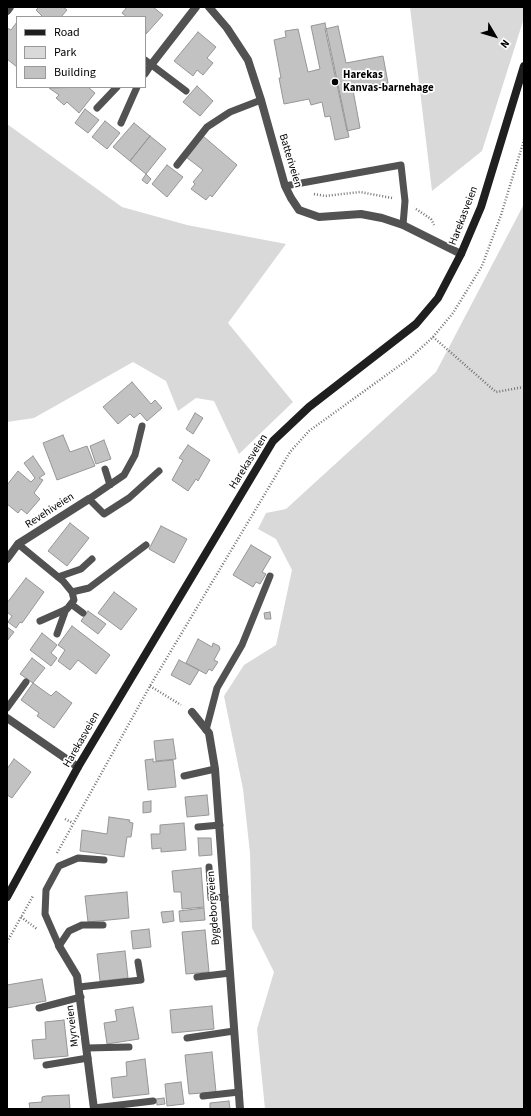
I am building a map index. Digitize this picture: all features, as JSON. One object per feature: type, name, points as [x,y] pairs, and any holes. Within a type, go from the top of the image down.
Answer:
[{"type":"street","points":[[7,11],[10,7]]},
{"type":"street","points":[[147,64],[196,7]]},
{"type":"street","name":"Batteriveien","points":[[209,7],[227,28],[248,60],[261,100],[285,186],[299,210],[319,217],[361,214],[382,218],[403,225],[461,254]]},
{"type":"street","name":"Harekasveien","points":[[7,897],[78,767],[273,441],[308,407],[416,324],[438,298],[461,254],[481,206],[524,66]]},
{"type":"street","name":"Revehiveien","points":[[7,559],[18,544],[89,499]]},
{"type":"street","name":"Bygdeborgveien","points":[[192,712],[209,734],[216,769],[240,1109]]},
{"type":"street","points":[[7,718],[78,767]]},
{"type":"street","name":"Myrveien","points":[[60,946],[77,976],[81,997],[94,1108]]},
{"type":"lane","points":[[147,64],[186,91]]},
{"type":"lane","points":[[97,108],[116,88]]},
{"type":"lane","points":[[121,123],[137,88]]},
{"type":"lane","points":[[177,165],[207,127],[230,112],[261,100]]},
{"type":"lane","points":[[285,186],[401,165],[405,201],[403,225]]},
{"type":"lane","points":[[142,426],[135,455],[124,475],[89,499],[104,514],[129,498],[159,471]]},
{"type":"lane","points":[[106,469],[110,485]]},
{"type":"lane","points":[[18,544],[58,577],[72,592],[74,600],[69,607],[57,634]]},
{"type":"lane","points":[[72,592],[89,588],[146,545]]},
{"type":"lane","points":[[58,577],[82,569],[92,559]]},
{"type":"lane","points":[[206,730],[217,688],[242,645],[270,576]]},
{"type":"lane","points":[[40,621],[69,607],[83,613]]},
{"type":"lane","points":[[7,708],[26,682]]},
{"type":"lane","points":[[184,776],[216,769]]},
{"type":"lane","points":[[198,827],[220,825]]},
{"type":"lane","points":[[60,946],[45,914],[46,890],[59,866],[78,858],[104,860]]},
{"type":"lane","points":[[209,867],[211,898],[225,897]]},
{"type":"lane","points":[[60,946],[69,931],[82,925],[103,925]]},
{"type":"lane","points":[[79,987],[142,980],[138,962]]},
{"type":"lane","points":[[197,977],[230,973]]},
{"type":"lane","points":[[39,1008],[81,997]]},
{"type":"lane","points":[[187,1038],[234,1032]]},
{"type":"lane","points":[[87,1048],[129,1047]]},
{"type":"lane","points":[[46,1065],[88,1058]]},
{"type":"lane","points":[[204,1096],[239,1092]]},
{"type":"lane","points":[[94,1108],[153,1101]]},
{"type":"path","points":[[55,857],[150,686],[290,452],[310,431],[410,358],[433,337],[453,313],[482,266],[501,215],[524,140]]},
{"type":"path","points":[[433,337],[496,392],[524,387]]},
{"type":"path","points":[[150,686],[192,712]]},
{"type":"path","points":[[7,942],[36,890]]},
{"type":"green space","points":[[410,7],[524,7],[524,18],[482,151],[432,191]]},
{"type":"green space","points":[[7,124],[122,207],[187,225],[286,244],[228,323],[293,402],[239,454],[214,401],[196,398],[178,411],[166,381],[133,362],[34,418],[7,422]]},
{"type":"green space","points":[[524,204],[524,1109],[265,1109],[257,1029],[274,972],[252,928],[250,853],[243,789],[224,696],[244,665],[276,645],[292,570],[276,539],[258,529],[266,513],[286,509],[436,372]]},
{"type":"building","points":[[39,7],[63,7],[67,10],[62,16],[42,16],[36,10]]},
{"type":"building","points":[[127,7],[153,7],[163,15],[146,34],[146,16],[126,16],[122,13]]},
{"type":"building","points":[[16,23],[16,66],[7,59],[7,28],[11,30]]},
{"type":"building","points":[[325,23],[349,137],[335,140],[330,116],[325,117],[322,102],[311,105],[309,99],[284,104],[274,40],[286,37],[285,31],[298,29],[308,72],[320,69],[311,26]]},
{"type":"building","points":[[338,26],[346,63],[383,56],[388,83],[353,90],[360,128],[347,131],[325,29]]},
{"type":"building","points":[[198,32],[216,47],[207,58],[213,63],[203,75],[197,70],[193,76],[174,61]]},
{"type":"building","points":[[197,86],[213,101],[200,116],[183,102]]},
{"type":"building","points":[[49,88],[89,88],[95,93],[79,113],[67,102],[64,105],[56,98],[59,95]]},
{"type":"building","points":[[85,109],[99,120],[88,133],[75,123]]},
{"type":"building","points":[[105,121],[120,133],[107,149],[92,137]]},
{"type":"building","points":[[134,123],[150,136],[130,161],[113,147]]},
{"type":"building","points":[[150,136],[166,149],[146,174],[130,161]]},
{"type":"building","points":[[203,136],[237,165],[212,197],[210,195],[206,200],[191,189],[195,184],[193,182],[203,170],[186,157]]},
{"type":"building","points":[[167,165],[183,177],[167,197],[152,184]]},
{"type":"building","points":[[146,174],[151,179],[147,184],[142,180]]},
{"type":"building","points":[[132,382],[151,404],[155,400],[162,408],[147,421],[140,413],[134,418],[130,414],[118,424],[103,407]]},
{"type":"building","points":[[195,413],[203,418],[193,434],[186,429]]},
{"type":"building","points":[[63,435],[70,452],[87,446],[95,466],[57,480],[43,443]]},
{"type":"building","points":[[104,440],[111,459],[96,464],[90,446]]},
{"type":"building","points":[[188,445],[210,460],[198,481],[196,479],[188,491],[172,480],[183,460],[179,458]]},
{"type":"building","points":[[33,456],[45,474],[39,478],[43,480],[34,493],[40,499],[27,514],[21,509],[18,513],[7,504],[7,485],[18,471],[31,482],[35,478],[24,463]]},
{"type":"building","points":[[70,523],[89,538],[67,566],[48,551]]},
{"type":"building","points":[[161,526],[187,539],[174,563],[149,549]]},
{"type":"building","points":[[251,545],[271,557],[262,572],[266,574],[260,584],[256,582],[253,587],[233,575]]},
{"type":"building","points":[[26,578],[44,592],[22,623],[20,622],[16,628],[8,622],[12,616],[7,612],[7,603]]},
{"type":"building","points":[[114,592],[137,609],[121,630],[98,613]]},
{"type":"building","points":[[88,611],[106,624],[98,634],[81,621]]},
{"type":"building","points":[[270,612],[271,619],[265,619],[264,613]]},
{"type":"building","points":[[72,626],[110,655],[96,674],[78,660],[70,670],[58,661],[65,650],[58,645]]},
{"type":"building","points":[[7,627],[14,632],[7,641]]},
{"type":"building","points":[[42,633],[57,645],[51,653],[57,658],[51,666],[30,650]]},
{"type":"building","points":[[198,639],[212,647],[213,643],[219,646],[220,649],[214,660],[218,662],[212,671],[209,669],[206,674],[186,663]]},
{"type":"building","points":[[32,658],[45,668],[33,683],[20,674]]},
{"type":"building","points":[[179,660],[199,670],[190,685],[171,675]]},
{"type":"building","points":[[33,683],[51,696],[56,691],[72,703],[54,728],[37,716],[39,713],[21,700]]},
{"type":"building","points":[[173,739],[176,759],[156,761],[154,741]]},
{"type":"building","points":[[14,759],[31,772],[12,798],[7,795],[7,769]]},
{"type":"building","points":[[153,759],[153,762],[173,760],[176,787],[148,790],[145,760]]},
{"type":"building","points":[[207,795],[209,815],[187,817],[185,797]]},
{"type":"building","points":[[151,801],[151,812],[143,813],[143,802]]},
{"type":"building","points":[[109,817],[130,820],[129,822],[133,823],[131,837],[127,837],[124,857],[80,851],[82,830],[107,834]]},
{"type":"building","points":[[184,823],[186,850],[161,852],[161,848],[152,849],[151,834],[160,834],[160,825]]},
{"type":"building","points":[[198,838],[211,838],[212,855],[199,856]]},
{"type":"building","points":[[201,868],[204,907],[182,909],[181,892],[174,892],[172,871]]},
{"type":"building","points":[[127,892],[129,918],[88,922],[85,896]]},
{"type":"building","points":[[204,908],[205,920],[180,922],[179,911]]},
{"type":"building","points":[[173,911],[174,921],[163,923],[161,912]]},
{"type":"building","points":[[149,929],[151,947],[133,949],[131,931]]},
{"type":"building","points":[[205,930],[209,972],[186,974],[182,932]]},
{"type":"building","points":[[125,951],[128,978],[100,981],[97,954]]},
{"type":"building","points":[[42,979],[46,1001],[7,1008],[7,985]]},
{"type":"building","points":[[212,1006],[214,1029],[172,1033],[170,1010]]},
{"type":"building","points":[[133,1007],[139,1039],[107,1044],[104,1023],[117,1021],[115,1010]]},
{"type":"building","points":[[64,1020],[68,1056],[34,1059],[32,1040],[46,1039],[45,1022]]},
{"type":"building","points":[[212,1052],[216,1092],[189,1094],[185,1055]]},
{"type":"building","points":[[145,1059],[149,1094],[113,1098],[111,1078],[127,1076],[126,1062]]},
{"type":"building","points":[[181,1082],[184,1104],[167,1106],[165,1084]]},
{"type":"building","points":[[69,1095],[70,1109],[30,1109],[29,1103],[42,1102],[42,1097]]},
{"type":"building","points":[[164,1098],[165,1104],[157,1105],[156,1099]]},
{"type":"building","points":[[229,1101],[230,1109],[210,1109],[210,1103]]},
{"type":"place","name":"Harekas Kanvas-barnehage","points":[[335,82]]}]
